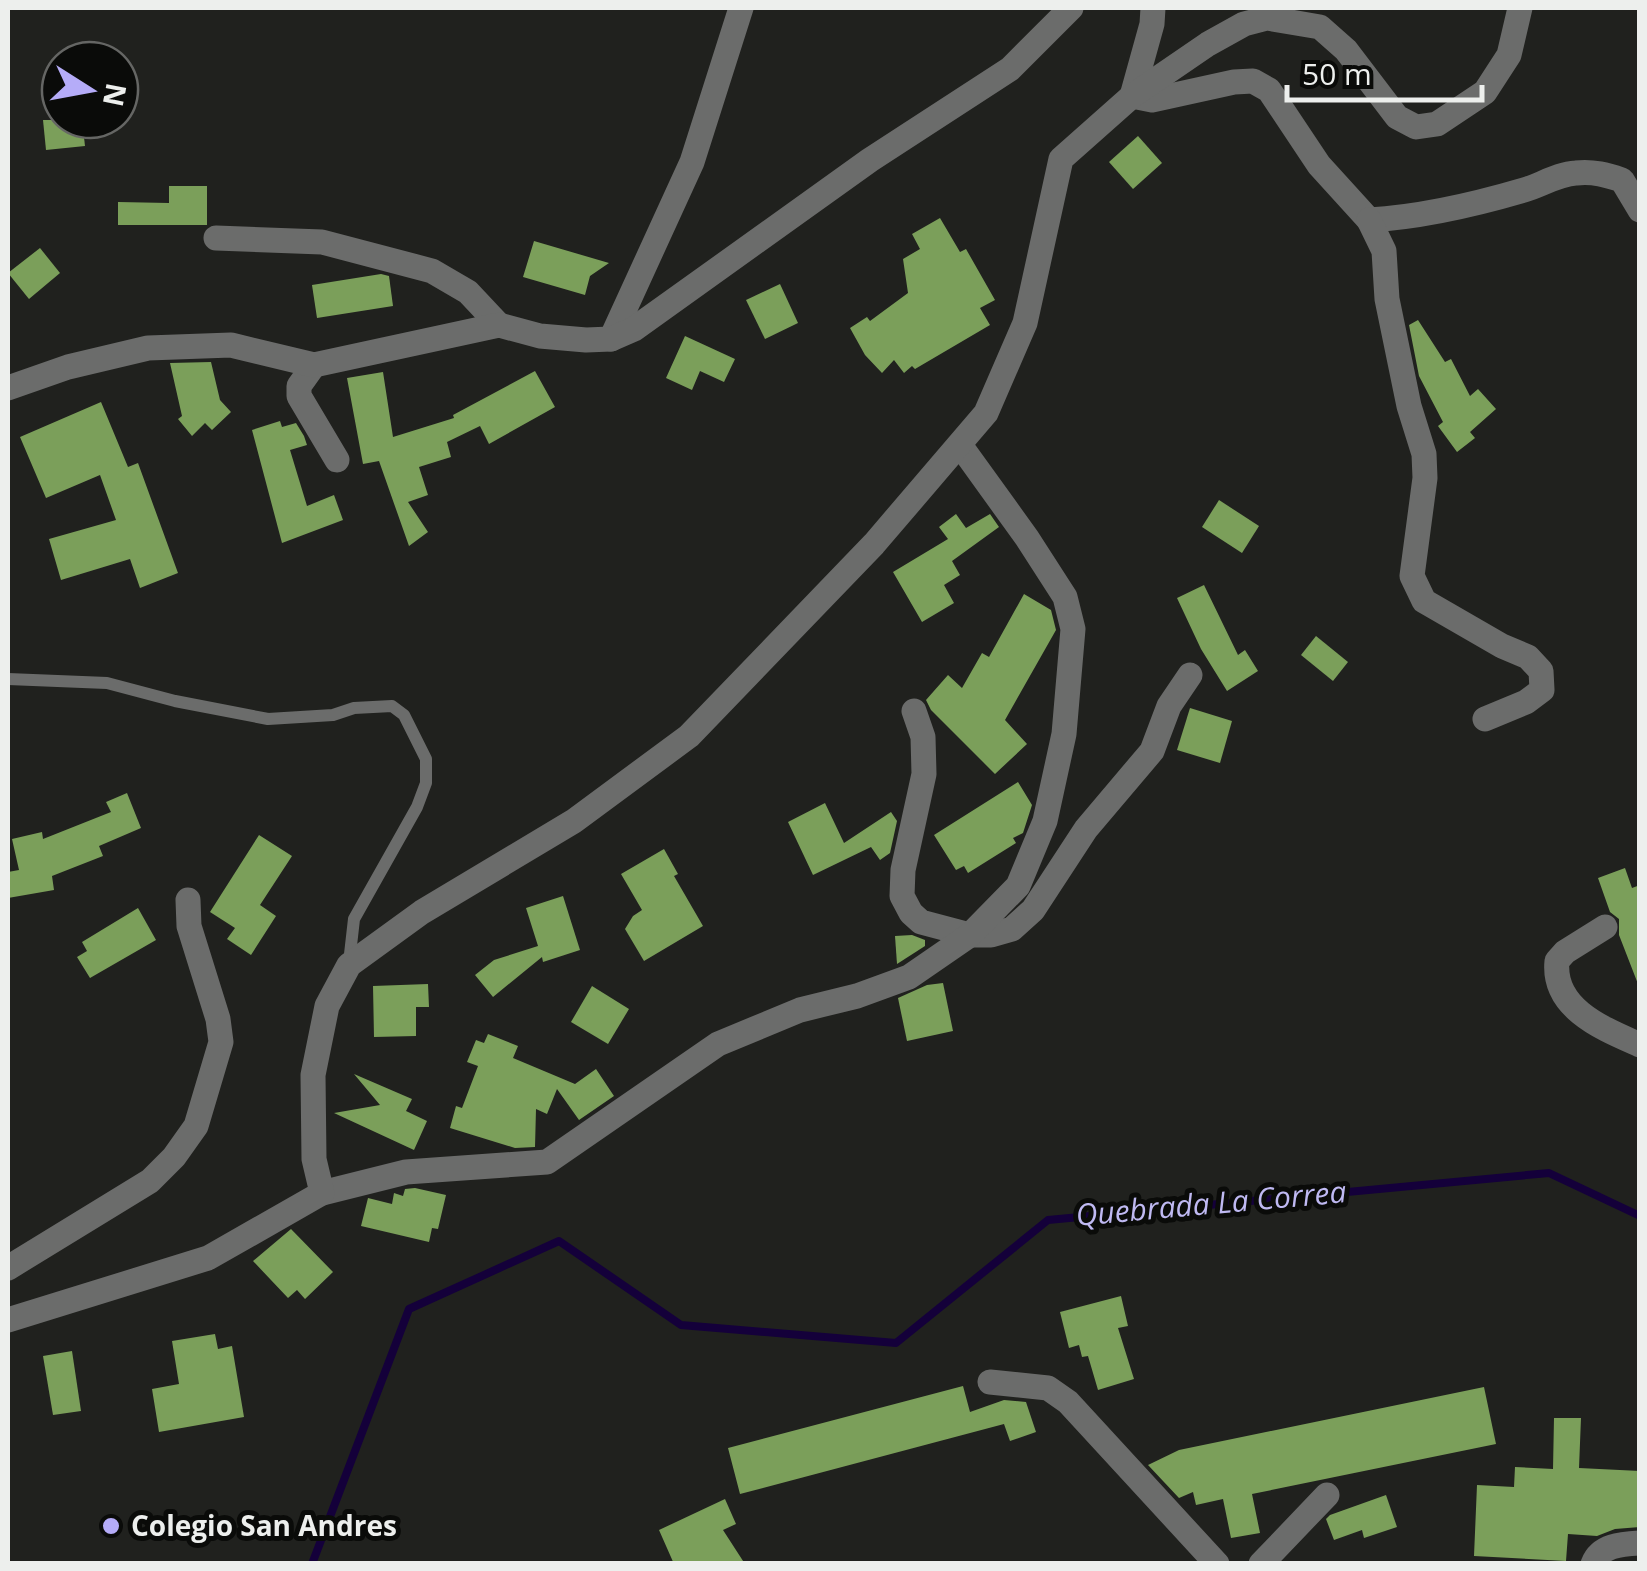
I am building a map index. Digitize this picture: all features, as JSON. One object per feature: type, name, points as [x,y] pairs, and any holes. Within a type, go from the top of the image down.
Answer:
[{"type":"street","points":[[611,339],[692,162],[742,8]]},
{"type":"street","points":[[8,388],[68,367],[148,348],[231,344],[314,365],[499,325],[540,336],[611,339],[634,328],[870,160],[1010,69],[1071,8]]},
{"type":"street","points":[[1132,96],[1153,8]]},
{"type":"street","points":[[322,1193],[314,1158],[313,1076],[327,1006],[349,965],[422,912],[574,821],[689,736],[874,544],[986,412],[1025,323],[1061,159],[1132,96],[1208,44],[1244,24],[1267,18],[1320,27],[1346,50],[1396,117],[1416,127],[1437,124],[1484,92],[1509,55],[1520,8]]},
{"type":"street","points":[[1132,96],[1152,100],[1234,82],[1253,82],[1269,90],[1320,165],[1368,220],[1384,251],[1388,300],[1424,454],[1426,478],[1412,576],[1416,591],[1424,602],[1502,646],[1528,656],[1542,670],[1542,690],[1526,702],[1484,719]]},
{"type":"street","points":[[1368,220],[1456,208],[1573,173],[1601,173],[1622,180],[1640,210]]},
{"type":"street","points":[[216,238],[322,242],[432,271],[468,292],[499,325]]},
{"type":"street","points":[[314,365],[300,386],[299,396],[337,460]]},
{"type":"street","points":[[8,1320],[208,1258],[322,1193],[406,1172],[547,1162],[718,1044],[800,1010],[909,978],[970,935],[1018,886],[1045,821],[1064,734],[1074,628],[1065,597],[960,445]]},
{"type":"street","points":[[914,711],[922,737],[924,774],[903,870],[902,896],[911,913],[922,922],[970,935],[990,935],[1012,929],[1033,910],[1086,829],[1152,751],[1169,706],[1190,676]]},
{"type":"street","points":[[8,1268],[150,1181],[174,1157],[196,1126],[222,1042],[189,926],[188,900]]},
{"type":"street","points":[[1605,927],[1557,961],[1559,986],[1572,1006],[1588,1020],[1640,1045]]},
{"type":"street","points":[[990,1382],[1048,1388],[1068,1402],[1217,1564]]},
{"type":"street","points":[[1260,1564],[1327,1495]]},
{"type":"street","points":[[1593,1564],[1596,1556],[1614,1545],[1640,1543]]},
{"type":"lane","points":[[8,679],[108,683],[192,705],[268,718],[333,715],[354,708],[392,706],[404,715],[426,759],[426,783],[417,807],[354,919],[349,965]]},
{"type":"building","points":[[1138,136],[1162,163],[1133,189],[1109,162]]},
{"type":"building","points":[[45,140],[84,140],[85,146],[46,150]]},
{"type":"building","points":[[169,186],[207,186],[207,225],[118,225],[118,202],[169,203]]},
{"type":"building","points":[[940,218],[960,252],[966,249],[995,300],[980,308],[990,325],[915,369],[912,366],[904,373],[894,360],[882,373],[865,355],[850,328],[867,317],[870,321],[908,293],[903,259],[920,249],[912,234]]},
{"type":"building","points":[[534,241],[609,263],[590,276],[585,295],[523,277]]},
{"type":"building","points":[[40,248],[60,273],[29,299],[8,273]]},
{"type":"building","points":[[389,276],[393,306],[317,318],[312,285]]},
{"type":"building","points":[[780,284],[798,323],[765,339],[746,300]]},
{"type":"building","points":[[1418,320],[1445,362],[1451,359],[1470,396],[1478,389],[1496,409],[1470,432],[1475,438],[1457,452],[1438,426],[1443,422],[1419,376],[1409,325]]},
{"type":"building","points":[[685,336],[735,359],[724,382],[700,371],[692,390],[666,378]]},
{"type":"building","points":[[211,362],[220,400],[231,412],[212,430],[205,423],[192,436],[178,419],[182,416],[170,363]]},
{"type":"building","points":[[535,371],[555,407],[489,444],[480,426],[447,442],[451,457],[419,467],[428,495],[408,502],[428,532],[409,546],[379,461],[363,464],[347,378],[383,372],[393,437],[454,418],[453,415]]},
{"type":"building","points":[[101,402],[128,467],[138,463],[178,573],[140,588],[130,559],[61,580],[49,539],[116,520],[100,475],[46,498],[20,437]]},
{"type":"building","points":[[280,421],[282,427],[296,423],[307,445],[290,450],[307,506],[334,495],[343,520],[282,543],[252,430]]},
{"type":"building","points":[[1219,500],[1259,526],[1242,553],[1202,527]]},
{"type":"building","points":[[956,514],[966,528],[990,514],[999,527],[952,561],[960,575],[944,585],[954,603],[922,622],[893,572],[948,539],[939,527]]},
{"type":"building","points":[[1204,585],[1238,655],[1245,650],[1258,671],[1227,691],[1201,649],[1177,598]]},
{"type":"building","points":[[1024,594],[1051,610],[1056,630],[1005,720],[1027,744],[995,774],[931,710],[926,700],[948,675],[962,688],[982,653],[989,657]]},
{"type":"building","points":[[1316,636],[1348,662],[1333,681],[1301,655]]},
{"type":"building","points":[[1190,708],[1232,721],[1220,763],[1177,750]]},
{"type":"building","points":[[1018,782],[1032,805],[1023,833],[1013,838],[1016,843],[968,873],[964,866],[956,870],[934,835]]},
{"type":"building","points":[[127,793],[141,828],[99,846],[103,856],[52,876],[54,890],[8,898],[8,872],[19,870],[12,839],[42,832],[43,839],[111,812],[106,802]]},
{"type":"building","points":[[825,803],[844,843],[891,812],[897,821],[890,853],[880,860],[871,847],[813,875],[788,822]]},
{"type":"building","points":[[259,835],[292,856],[260,905],[276,916],[251,955],[227,939],[235,928],[210,912]]},
{"type":"building","points":[[664,849],[678,874],[674,876],[703,926],[644,961],[625,929],[642,910],[621,874]]},
{"type":"building","points":[[1625,868],[1632,888],[1640,885],[1638,984],[1619,935],[1619,919],[1610,912],[1598,878]]},
{"type":"building","points":[[563,896],[580,950],[543,962],[542,957],[493,997],[475,975],[494,960],[538,946],[526,908]]},
{"type":"building","points":[[138,908],[156,940],[90,978],[77,957],[87,951],[82,942]]},
{"type":"building","points":[[912,935],[925,940],[925,946],[897,964],[895,936]]},
{"type":"building","points":[[943,983],[953,1031],[907,1041],[898,998],[927,985]]},
{"type":"building","points":[[428,984],[429,1007],[416,1007],[416,1036],[374,1037],[373,986]]},
{"type":"building","points":[[592,986],[629,1009],[608,1044],[571,1022]]},
{"type":"building","points":[[488,1034],[518,1046],[513,1058],[575,1084],[596,1069],[614,1096],[579,1120],[557,1089],[547,1114],[536,1109],[535,1147],[515,1148],[450,1128],[456,1106],[462,1108],[478,1066],[467,1062],[476,1040],[484,1043]]},
{"type":"building","points":[[354,1074],[412,1099],[406,1111],[427,1121],[414,1150],[334,1113],[380,1105]]},
{"type":"building","points":[[405,1189],[446,1195],[438,1229],[432,1228],[429,1242],[361,1226],[368,1198],[392,1204],[394,1193],[403,1196]]},
{"type":"building","points":[[291,1229],[333,1272],[305,1299],[297,1290],[288,1298],[253,1261]]},
{"type":"building","points":[[1121,1296],[1128,1326],[1118,1328],[1134,1379],[1098,1390],[1088,1356],[1082,1357],[1079,1345],[1069,1348],[1060,1312]]},
{"type":"building","points":[[215,1334],[218,1349],[232,1346],[244,1417],[159,1432],[152,1389],[179,1384],[172,1341]]},
{"type":"building","points":[[72,1351],[81,1411],[53,1415],[43,1356]]},
{"type":"building","points":[[963,1386],[970,1412],[1004,1400],[1026,1402],[1036,1432],[1010,1441],[1004,1424],[740,1494],[728,1448]]},
{"type":"building","points":[[1484,1387],[1496,1444],[1252,1494],[1260,1533],[1231,1538],[1223,1499],[1196,1505],[1193,1492],[1179,1498],[1148,1465],[1179,1450]]},
{"type":"building","points":[[1554,1418],[1581,1418],[1579,1468],[1640,1471],[1640,1527],[1615,1529],[1597,1536],[1568,1534],[1566,1561],[1474,1556],[1477,1485],[1514,1487],[1515,1467],[1553,1469]]},
{"type":"building","points":[[1386,1495],[1397,1527],[1364,1538],[1362,1530],[1334,1540],[1326,1519],[1330,1515]]},
{"type":"building","points":[[725,1499],[736,1524],[723,1530],[745,1564],[674,1564],[659,1530]]},
{"type":"waterway","name":"Quebrada La Correa","points":[[312,1564],[409,1309],[559,1241],[681,1325],[896,1343],[1048,1220],[1549,1173],[1640,1216]]},
{"type":"place","name":"Colegio San Andres","points":[[111,1526]]}]
